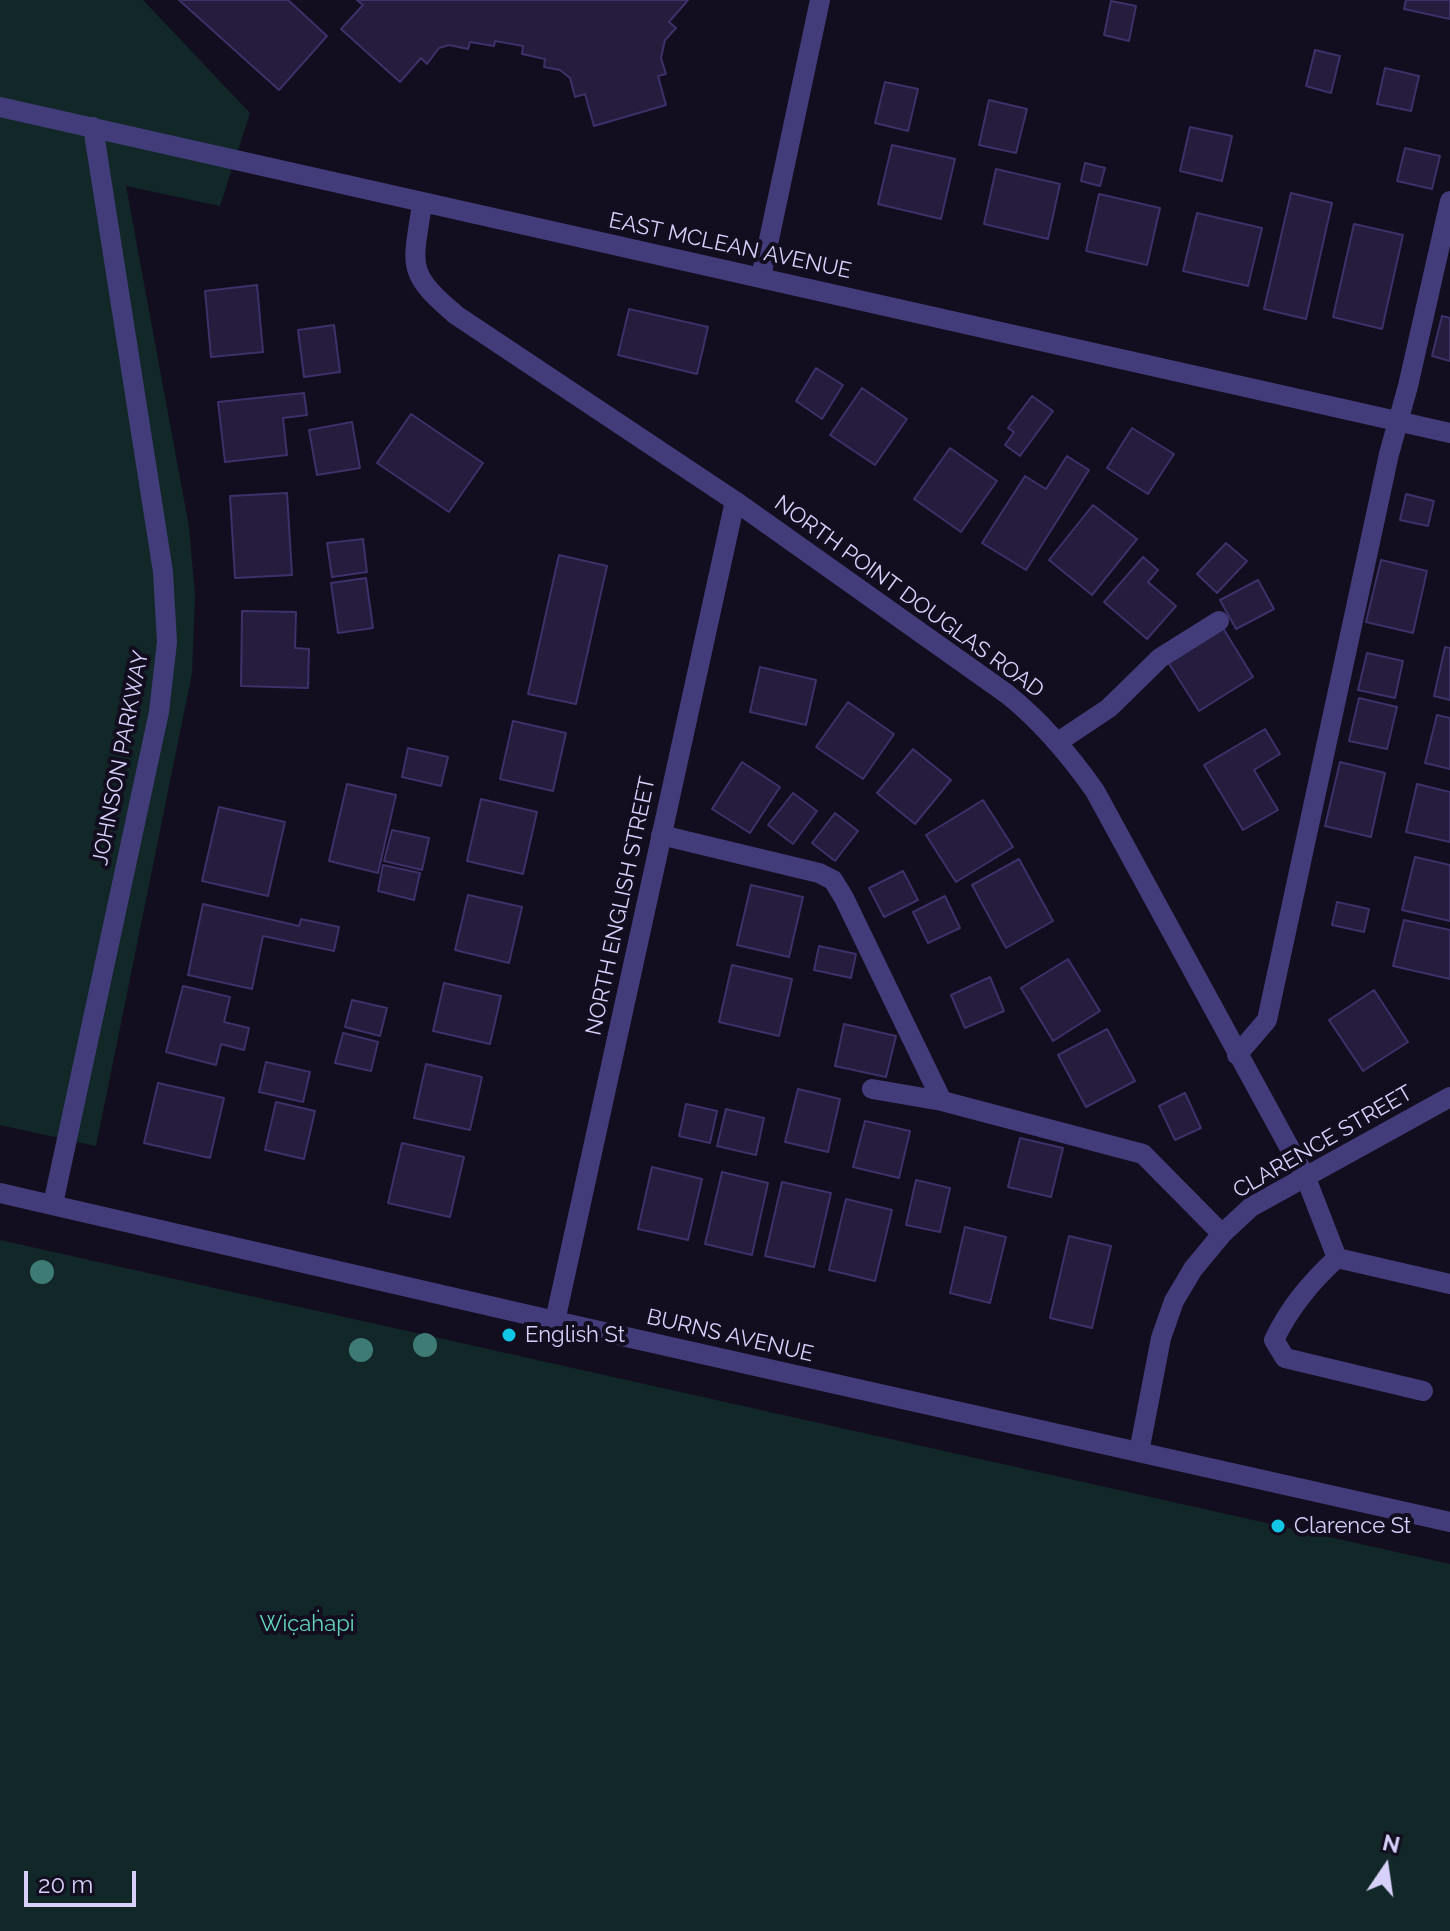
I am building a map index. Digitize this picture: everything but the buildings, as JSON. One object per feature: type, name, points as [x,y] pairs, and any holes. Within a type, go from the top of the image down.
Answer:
[{"type":"street","points":[[761,277],[820,0]]},
{"type":"street","name":"EAST MCLEAN AVENUE","points":[[0,107],[1450,433]]},
{"type":"street","name":"JOHNSON PARKWAY","points":[[53,1204],[159,712],[167,642],[163,572],[93,127]]},
{"type":"street","points":[[1237,1055],[1267,1020],[1389,454],[1450,201]]},
{"type":"street","name":"NORTH POINT DOUGLAS ROAD","points":[[422,204],[414,261],[420,279],[434,297],[456,315],[735,501],[1007,694],[1032,713],[1058,742],[1095,791],[1306,1178],[1337,1258]]},
{"type":"street","name":"NORTH ENGLISH STREET","points":[[555,1321],[735,501]]},
{"type":"street","points":[[1058,742],[1109,708],[1160,658],[1219,621]]},
{"type":"street","points":[[661,835],[819,873],[833,880],[942,1101]]},
{"type":"street","points":[[872,1089],[942,1101],[1143,1154],[1222,1234]]},
{"type":"street","name":"CLARENCE STREET","points":[[1139,1452],[1161,1338],[1174,1301],[1193,1269],[1222,1234],[1251,1207],[1450,1097]]},
{"type":"street","name":"BURNS AVENUE","points":[[0,1193],[1450,1522]]},
{"type":"street","points":[[1423,1391],[1285,1358],[1274,1340],[1289,1310],[1315,1278],[1337,1258],[1450,1284]]},
{"type":"green space","points":[[0,0],[143,0],[250,113],[220,206],[126,186],[189,527],[195,595],[192,673],[96,1146],[0,1125]]},
{"type":"green space","name":"Wic̣aḣapi","points":[[0,1240],[1450,1564],[1450,1931],[0,1931]]},
{"type":"place","name":"English St","points":[[509,1335]]},
{"type":"place","name":"Clarence St","points":[[1278,1526]]}]
